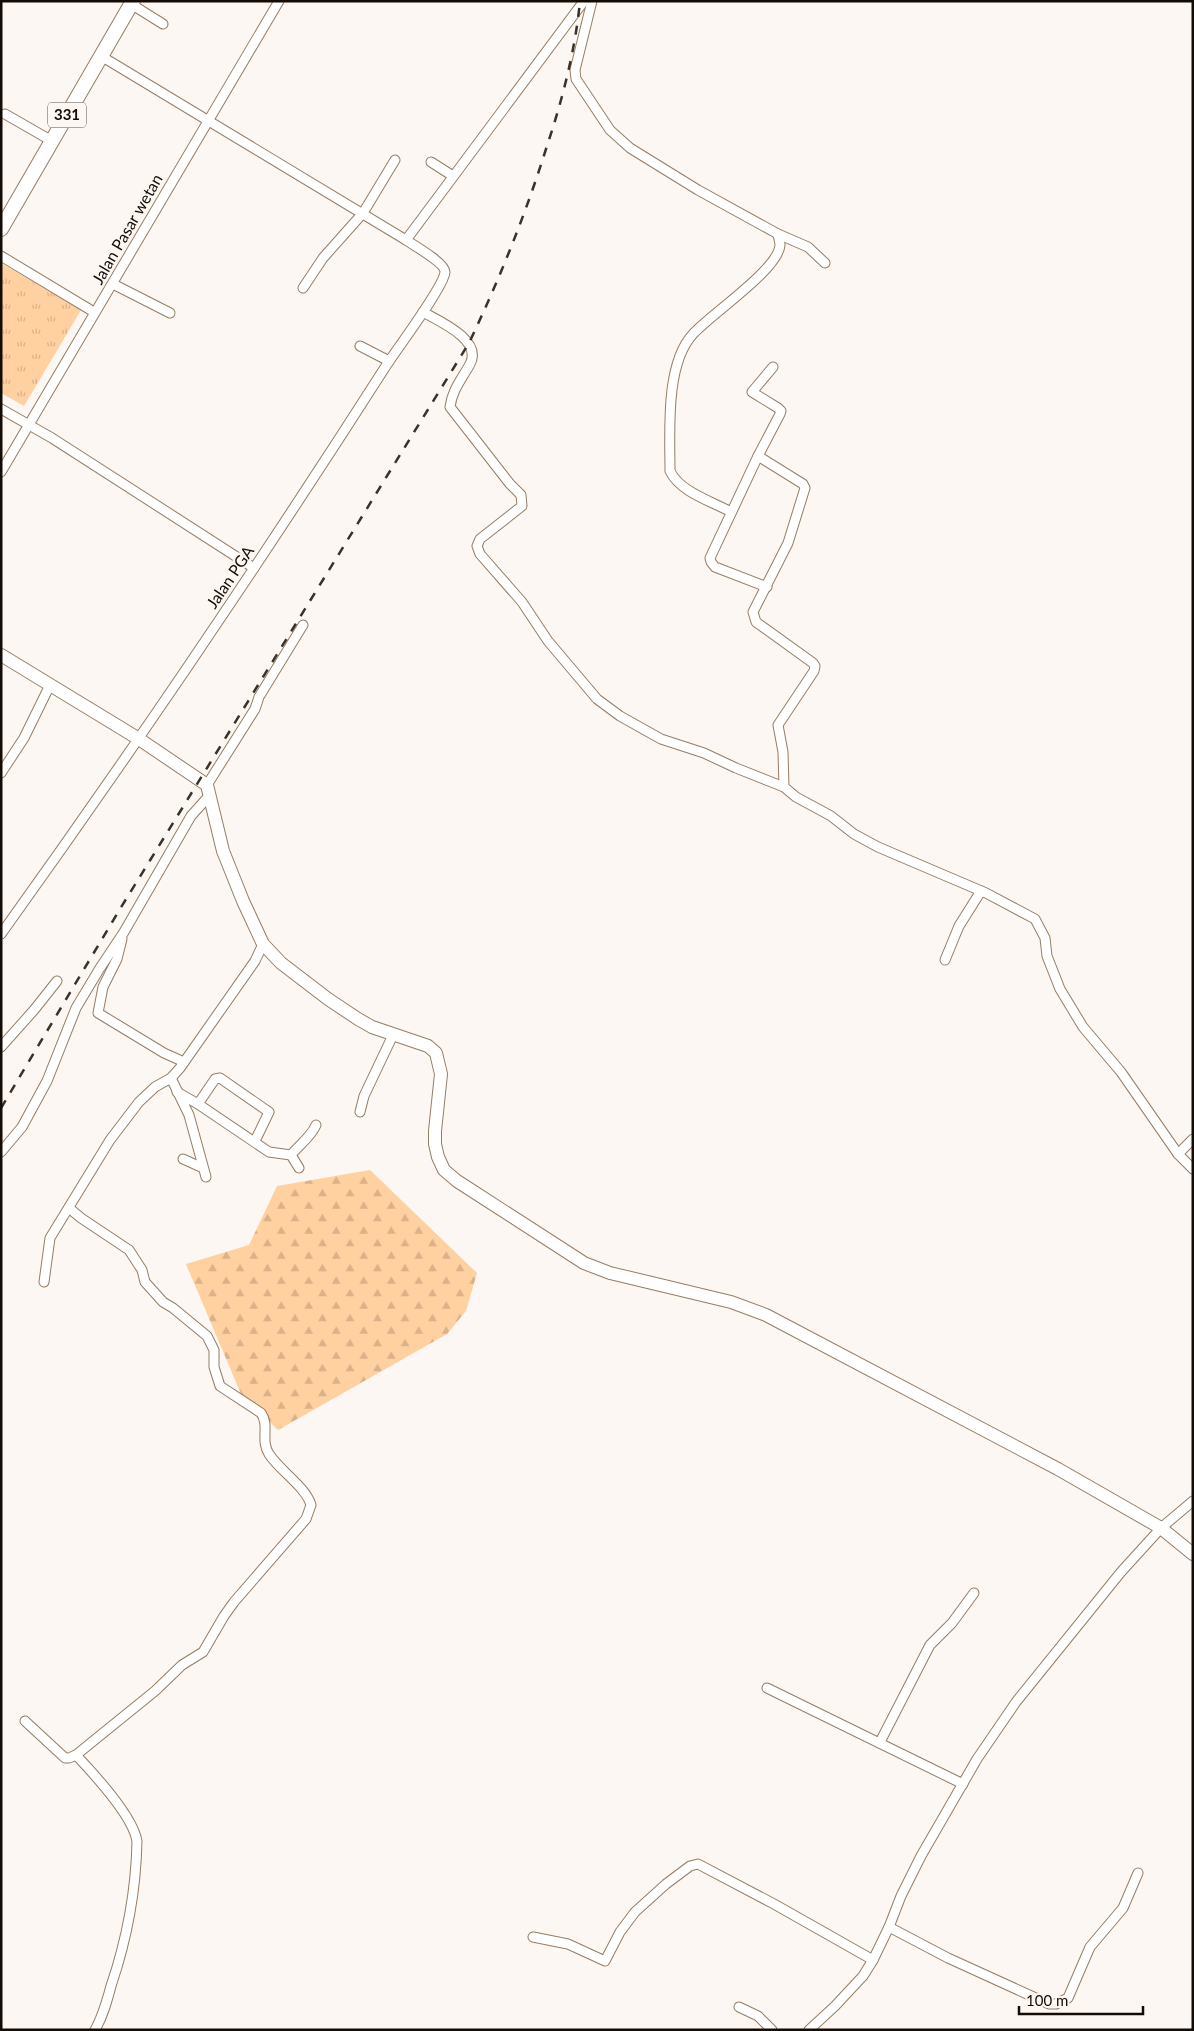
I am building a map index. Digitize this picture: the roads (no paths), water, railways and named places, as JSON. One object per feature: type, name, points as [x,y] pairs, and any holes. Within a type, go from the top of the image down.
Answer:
[{"type":"main road","name":"331","points":[[3,222],[132,3]]},
{"type":"main road","points":[[1,655],[139,739],[207,791],[223,851],[263,944],[281,963],[358,1019],[428,1046],[436,1053],[441,1074],[435,1138],[438,1157],[444,1170],[457,1181],[584,1263],[610,1273],[731,1302],[766,1315],[1058,1469],[1161,1528],[1193,1554]]},
{"type":"street","name":"Jalan Pasar wetan","points":[[1,472],[279,1]]},
{"type":"street","points":[[101,56],[406,240],[584,1]]},
{"type":"street","points":[[592,1],[575,70],[576,79],[610,130],[630,148],[670,174],[778,234],[808,248],[825,263]]},
{"type":"street","points":[[132,3],[162,24]]},
{"type":"street","points":[[5,114],[52,141]]},
{"type":"street","points":[[303,288],[323,258],[363,213],[395,160]]},
{"type":"street","points":[[430,162],[453,176]]},
{"type":"street","points":[[731,512],[679,485],[670,471],[671,390],[677,362],[691,335],[719,309],[753,283],[772,261],[780,244],[778,234]]},
{"type":"street","name":"Jalan PGA","points":[[1,934],[139,739],[254,568],[389,361],[435,295],[443,279],[444,268],[406,240]]},
{"type":"street","points":[[1,256],[94,312]]},
{"type":"street","points":[[113,284],[170,313]]},
{"type":"street","points":[[422,312],[446,325],[469,343],[472,348],[473,356],[451,397],[450,407],[510,484],[522,495],[522,506],[480,539],[477,546],[480,554],[522,602],[548,641],[597,698],[620,716],[661,739],[704,753],[784,788],[796,797],[831,816],[854,834],[878,847],[981,891],[1035,920],[1045,938],[1047,956],[1064,996],[1083,1026],[1121,1072],[1178,1154],[1193,1169]]},
{"type":"street","points":[[360,346],[389,361]]},
{"type":"street","points":[[767,587],[718,568],[711,562],[711,553],[781,411],[752,392],[772,367]]},
{"type":"street","points":[[1,408],[52,438],[254,568]]},
{"type":"street","points":[[758,456],[803,484],[805,488],[788,543],[754,609],[754,619],[815,666],[814,671],[778,725],[783,752],[784,788]]},
{"type":"street","points":[[1,1152],[22,1127],[54,1064],[76,1008],[124,932],[256,709],[259,696],[302,625]]},
{"type":"street","points":[[1,773],[24,738],[50,685]]},
{"type":"street","points":[[945,960],[959,926],[981,891]]},
{"type":"street","points":[[124,932],[116,959],[103,987],[98,1013],[164,1053],[184,1062]]},
{"type":"street","points":[[44,1282],[50,1238],[110,1140],[154,1086],[171,1078],[184,1062],[255,961],[263,944]]},
{"type":"street","points":[[1,1047],[57,981]]},
{"type":"street","points":[[360,1112],[366,1091],[393,1034]]},
{"type":"street","points":[[171,1078],[176,1092],[189,1115],[204,1173],[183,1159]]},
{"type":"street","points":[[198,1104],[215,1079],[220,1078],[269,1112],[255,1141]]},
{"type":"street","points":[[176,1092],[198,1104],[269,1152],[291,1155]]},
{"type":"street","points":[[291,1155],[300,1143],[312,1134],[316,1125]]},
{"type":"street","points":[[1178,1154],[1193,1139]]},
{"type":"street","points":[[291,1155],[298,1168]]},
{"type":"street","points":[[26,1721],[65,1758],[76,1755],[155,1691],[182,1665],[203,1652],[224,1616],[306,1519],[311,1505],[307,1496],[268,1453],[263,1440],[265,1423],[261,1413],[220,1386],[214,1367],[214,1350],[207,1336],[173,1308],[162,1302],[145,1282],[136,1258],[129,1250],[80,1218],[69,1208]]},
{"type":"street","points":[[809,2030],[863,1976],[873,1960],[921,1856],[997,1728],[1121,1572],[1161,1528],[1193,1501]]},
{"type":"street","points":[[880,1742],[930,1646],[952,1623],[974,1593]]},
{"type":"street","points":[[767,1688],[963,1784]]},
{"type":"street","points":[[76,1755],[131,1824],[136,1833],[137,1841],[132,1899],[124,1946],[102,2015],[95,2030]]},
{"type":"street","points":[[533,1938],[568,1944],[606,1961],[620,1932],[643,1903],[690,1866],[698,1864],[873,1960]]},
{"type":"street","points":[[889,1927],[965,1966],[1049,2004],[1056,2004],[1063,2002],[1072,1991],[1090,1947],[1123,1908],[1138,1873]]},
{"type":"street","points":[[739,2007],[758,2016],[772,2030]]},
{"type":"railway","points":[[1,1108],[120,909],[469,343],[511,248],[538,174],[567,76],[575,39],[580,1]]}]
